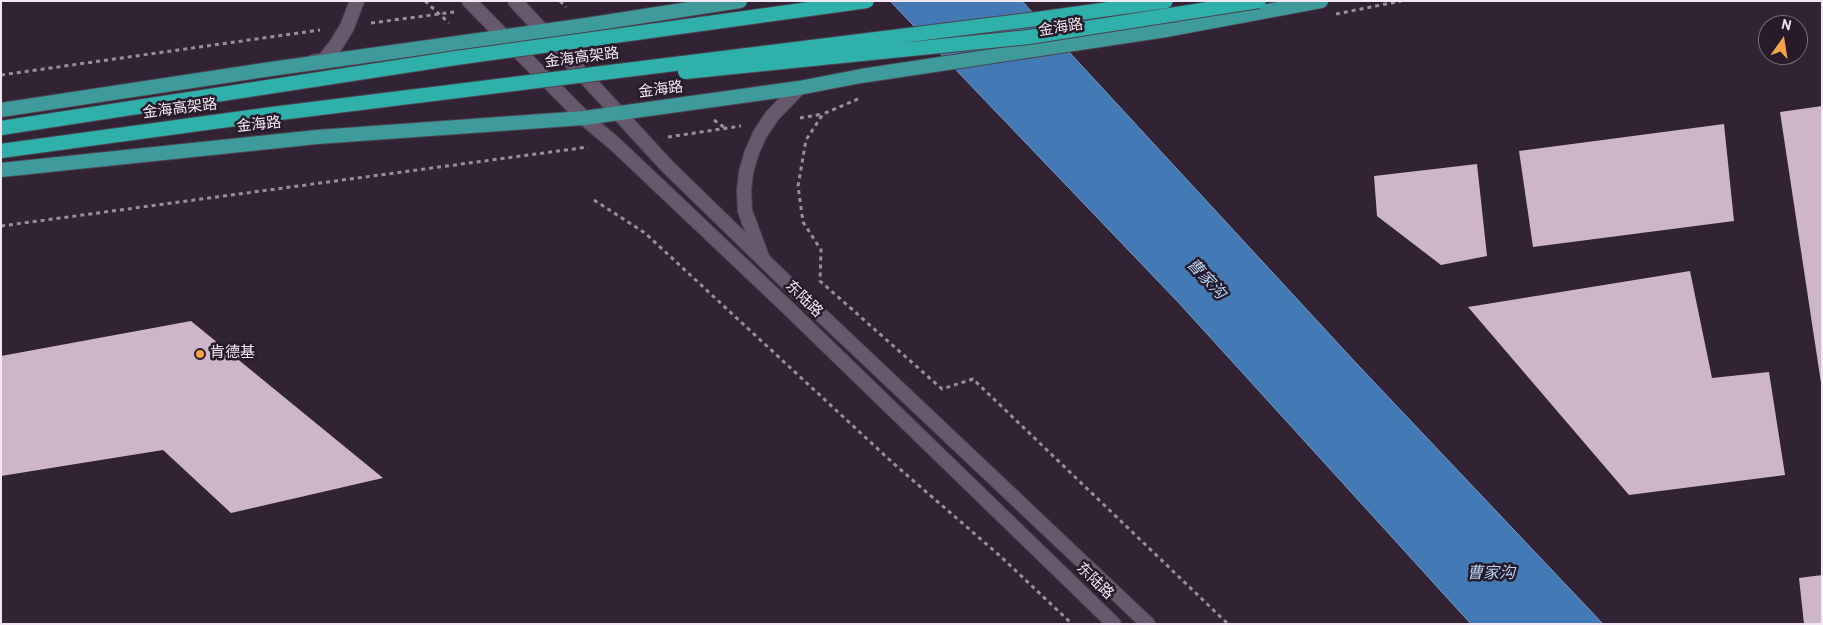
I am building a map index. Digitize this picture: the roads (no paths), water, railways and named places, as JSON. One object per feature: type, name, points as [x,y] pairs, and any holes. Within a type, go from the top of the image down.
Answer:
[{"type":"highway","name":"金海高架路","points":[[1,128],[456,58],[867,1]]},
{"type":"highway","name":"金海高架路","points":[[1,151],[1166,1]]},
{"type":"highway","points":[[277,114],[1030,37],[1259,1]]},
{"type":"main road","points":[[271,69],[324,60],[347,27],[357,1]]},
{"type":"main road","name":"东陆路","points":[[468,1],[584,118],[615,144],[784,304],[1114,624]]},
{"type":"main road","name":"东陆路","points":[[514,1],[667,166],[763,260],[1148,624]]},
{"type":"main road","points":[[1,110],[740,1]]},
{"type":"main road","name":"金海路","points":[[1,170],[317,137],[584,118],[798,88],[861,76],[1166,30],[1320,1]]},
{"type":"main road","points":[[763,260],[746,211],[744,191],[746,172],[760,134],[798,88]]},
{"type":"water","name":"曹家沟","points":[[890,1],[1022,1],[1356,363],[1603,624],[1471,624],[1179,303]]},
{"type":"place","name":"肯德基","points":[[200,354]]}]
